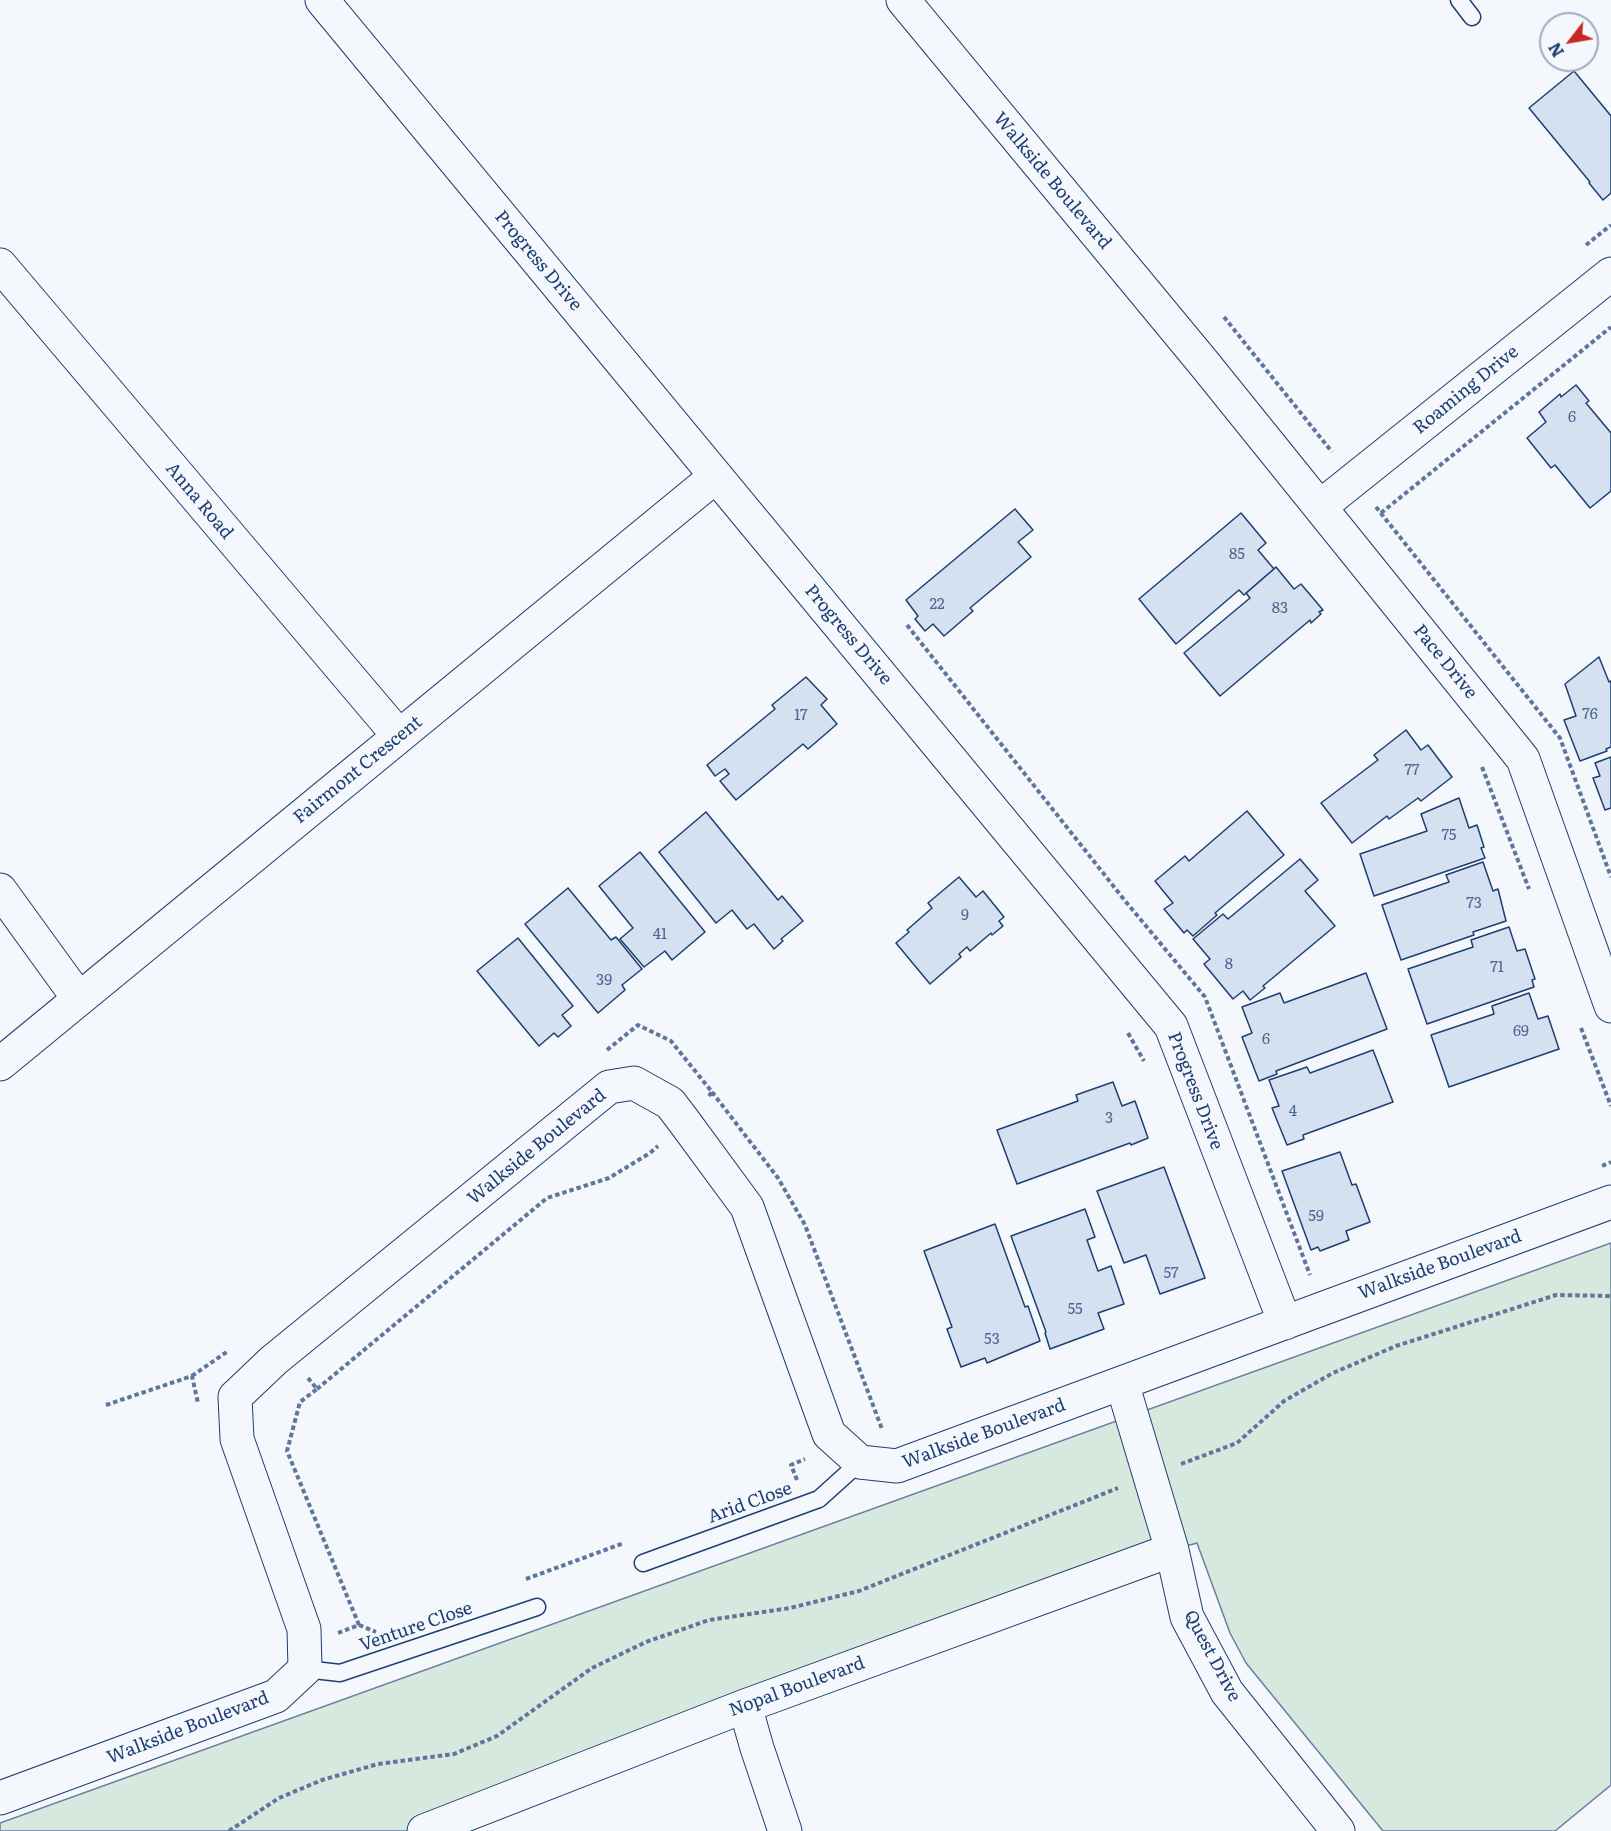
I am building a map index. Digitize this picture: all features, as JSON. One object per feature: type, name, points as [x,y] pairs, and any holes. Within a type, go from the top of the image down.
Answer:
[{"type":"street","name":"Progress Drive","points":[[322,0],[1171,1026],[1285,1323]]},
{"type":"street","name":"Walkside Boulevard","points":[[903,0],[1202,361]]},
{"type":"street","name":"Anna Road","points":[[0,265],[399,736]]},
{"type":"street","name":"Roaming Drive","points":[[1321,506],[1611,274]]},
{"type":"street","name":"Pace Drive","points":[[1202,361],[1523,759],[1611,1006]]},
{"type":"street","name":"Fairmont Crescent","points":[[0,1064],[716,477]]},
{"type":"street","points":[[0,890],[79,999]]},
{"type":"street","name":"Walkside Boulevard","points":[[0,1798],[276,1696],[305,1658],[304,1629],[237,1439],[235,1397],[286,1351],[609,1087],[634,1083],[670,1102],[747,1207],[830,1434],[860,1462],[897,1466],[1611,1202]]},
{"type":"street","name":"Quest Drive","points":[[1122,1383],[1172,1550],[1186,1617],[1227,1692],[1338,1831]]},
{"type":"street","name":"Nopal Boulevard","points":[[423,1831],[745,1706],[1172,1550]]},
{"type":"street","points":[[745,1706],[785,1831]]},
{"type":"lane","points":[[1459,0],[1472,16]]},
{"type":"lane","name":"Arid Close","points":[[643,1563],[819,1499],[860,1462]]},
{"type":"lane","name":"Venture Close","points":[[305,1658],[340,1673],[537,1607]]},
{"type":"path","points":[[1381,513],[1611,327]]},
{"type":"path","points":[[1479,760],[1530,894]]},
{"type":"path","points":[[1123,1025],[1149,1070]]},
{"type":"path","points":[[1581,1028],[1611,1106]]},
{"type":"path","points":[[658,1146],[665,1155]]},
{"type":"path","points":[[229,1831],[279,1798],[322,1780],[378,1764],[454,1754],[497,1736],[592,1668],[646,1642],[709,1620],[790,1608],[859,1592],[1150,1475],[1237,1443],[1284,1401],[1333,1373],[1396,1346],[1556,1295],[1611,1296]]},
{"type":"path","points":[[106,1405],[192,1376],[229,1351]]},
{"type":"path","points":[[286,1351],[317,1389],[300,1402],[287,1451],[359,1625],[378,1633]]},
{"type":"path","points":[[192,1376],[199,1410]]},
{"type":"path","points":[[797,1480],[791,1465],[808,1457]]},
{"type":"path","points":[[537,1607],[523,1580],[633,1540],[643,1563]]},
{"type":"path","points":[[305,1658],[359,1625]]},
{"type":"shaded area","points":[[1611,1243],[1611,1785],[1555,1831],[1383,1831],[1246,1663],[1230,1633],[1197,1543],[1172,1550],[424,1831],[0,1831],[0,1823]]},
{"type":"building","points":[[1575,72],[1611,116],[1611,193],[1603,200],[1529,108]]},
{"type":"building","points":[[1576,385],[1589,401],[1586,403],[1611,433],[1611,491],[1590,508],[1555,465],[1551,468],[1527,438],[1546,422],[1539,412],[1560,394],[1561,397]]},
{"type":"building","points":[[1015,509],[1033,530],[1018,542],[1031,557],[970,608],[973,611],[944,636],[933,624],[925,631],[915,619],[918,616],[906,600]]},
{"type":"building","points":[[1241,513],[1266,543],[1258,550],[1274,569],[1244,595],[1239,590],[1176,644],[1139,599]]},
{"type":"building","points":[[1276,567],[1294,589],[1301,584],[1323,610],[1311,623],[1310,620],[1220,696],[1184,653],[1250,598],[1246,593]]},
{"type":"building","points":[[1599,657],[1609,682],[1611,681],[1611,747],[1606,749],[1607,751],[1580,761],[1564,720],[1576,716],[1565,684]]},
{"type":"building","points":[[806,677],[827,699],[821,705],[837,724],[808,749],[803,744],[736,800],[720,781],[729,774],[725,769],[715,776],[707,765],[775,709],[772,705]]},
{"type":"building","points":[[1406,730],[1421,750],[1428,745],[1452,777],[1421,801],[1418,798],[1389,819],[1387,816],[1352,843],[1321,803],[1378,760],[1374,755]]},
{"type":"building","points":[[1611,757],[1611,808],[1605,810],[1593,778],[1600,776],[1595,763]]},
{"type":"building","points":[[1459,798],[1469,828],[1477,825],[1485,858],[1374,896],[1360,854],[1427,831],[1421,814]]},
{"type":"building","points":[[1247,811],[1284,855],[1215,913],[1217,915],[1193,936],[1187,930],[1184,933],[1164,909],[1173,903],[1155,881],[1185,856],[1189,861]]},
{"type":"building","points":[[706,812],[778,900],[782,896],[803,921],[781,939],[783,941],[774,949],[754,924],[747,929],[732,910],[716,923],[659,852]]},
{"type":"building","points":[[640,852],[705,932],[672,960],[665,951],[644,967],[620,939],[633,928],[599,886]]},
{"type":"building","points":[[1300,859],[1318,880],[1305,891],[1335,926],[1263,986],[1265,988],[1250,1000],[1243,991],[1233,999],[1204,964],[1210,959],[1193,939],[1223,914],[1228,919]]},
{"type":"building","points":[[1483,862],[1493,891],[1498,889],[1506,921],[1473,932],[1474,935],[1401,960],[1382,905],[1449,882],[1446,875]]},
{"type":"building","points":[[959,877],[976,897],[983,891],[1004,917],[999,921],[1003,926],[970,951],[967,947],[959,954],[961,957],[930,984],[896,943],[932,908],[928,903]]},
{"type":"building","points":[[568,888],[611,940],[616,937],[642,969],[622,985],[625,990],[598,1013],[525,924]]},
{"type":"building","points":[[1509,927],[1517,951],[1525,949],[1535,979],[1532,980],[1534,987],[1427,1024],[1408,969],[1473,947],[1471,940]]},
{"type":"building","points":[[518,938],[573,1006],[562,1015],[571,1026],[558,1037],[554,1033],[539,1046],[477,971]]},
{"type":"building","points":[[1366,973],[1387,1029],[1276,1071],[1277,1074],[1259,1081],[1242,1037],[1252,1033],[1242,1007],[1280,993],[1284,1003]]},
{"type":"building","points":[[1529,993],[1538,1019],[1548,1016],[1559,1049],[1449,1087],[1431,1035],[1494,1014],[1492,1006]]},
{"type":"building","points":[[1373,1050],[1393,1102],[1303,1135],[1304,1139],[1287,1145],[1272,1108],[1279,1106],[1269,1080],[1307,1067],[1310,1073]]},
{"type":"building","points":[[1113,1082],[1122,1106],[1135,1101],[1148,1138],[1017,1184],[997,1130],[1078,1101],[1076,1095]]},
{"type":"building","points":[[1340,1152],[1352,1185],[1356,1184],[1370,1222],[1346,1231],[1349,1240],[1320,1251],[1318,1247],[1311,1250],[1282,1171]]},
{"type":"building","points":[[1164,1167],[1205,1278],[1160,1294],[1146,1255],[1124,1263],[1097,1191]]},
{"type":"building","points":[[1085,1209],[1095,1237],[1087,1240],[1098,1271],[1111,1266],[1124,1304],[1098,1313],[1104,1329],[1050,1349],[1011,1236]]},
{"type":"building","points":[[995,1224],[1040,1341],[987,1363],[985,1358],[961,1367],[947,1329],[952,1327],[924,1251]]}]
